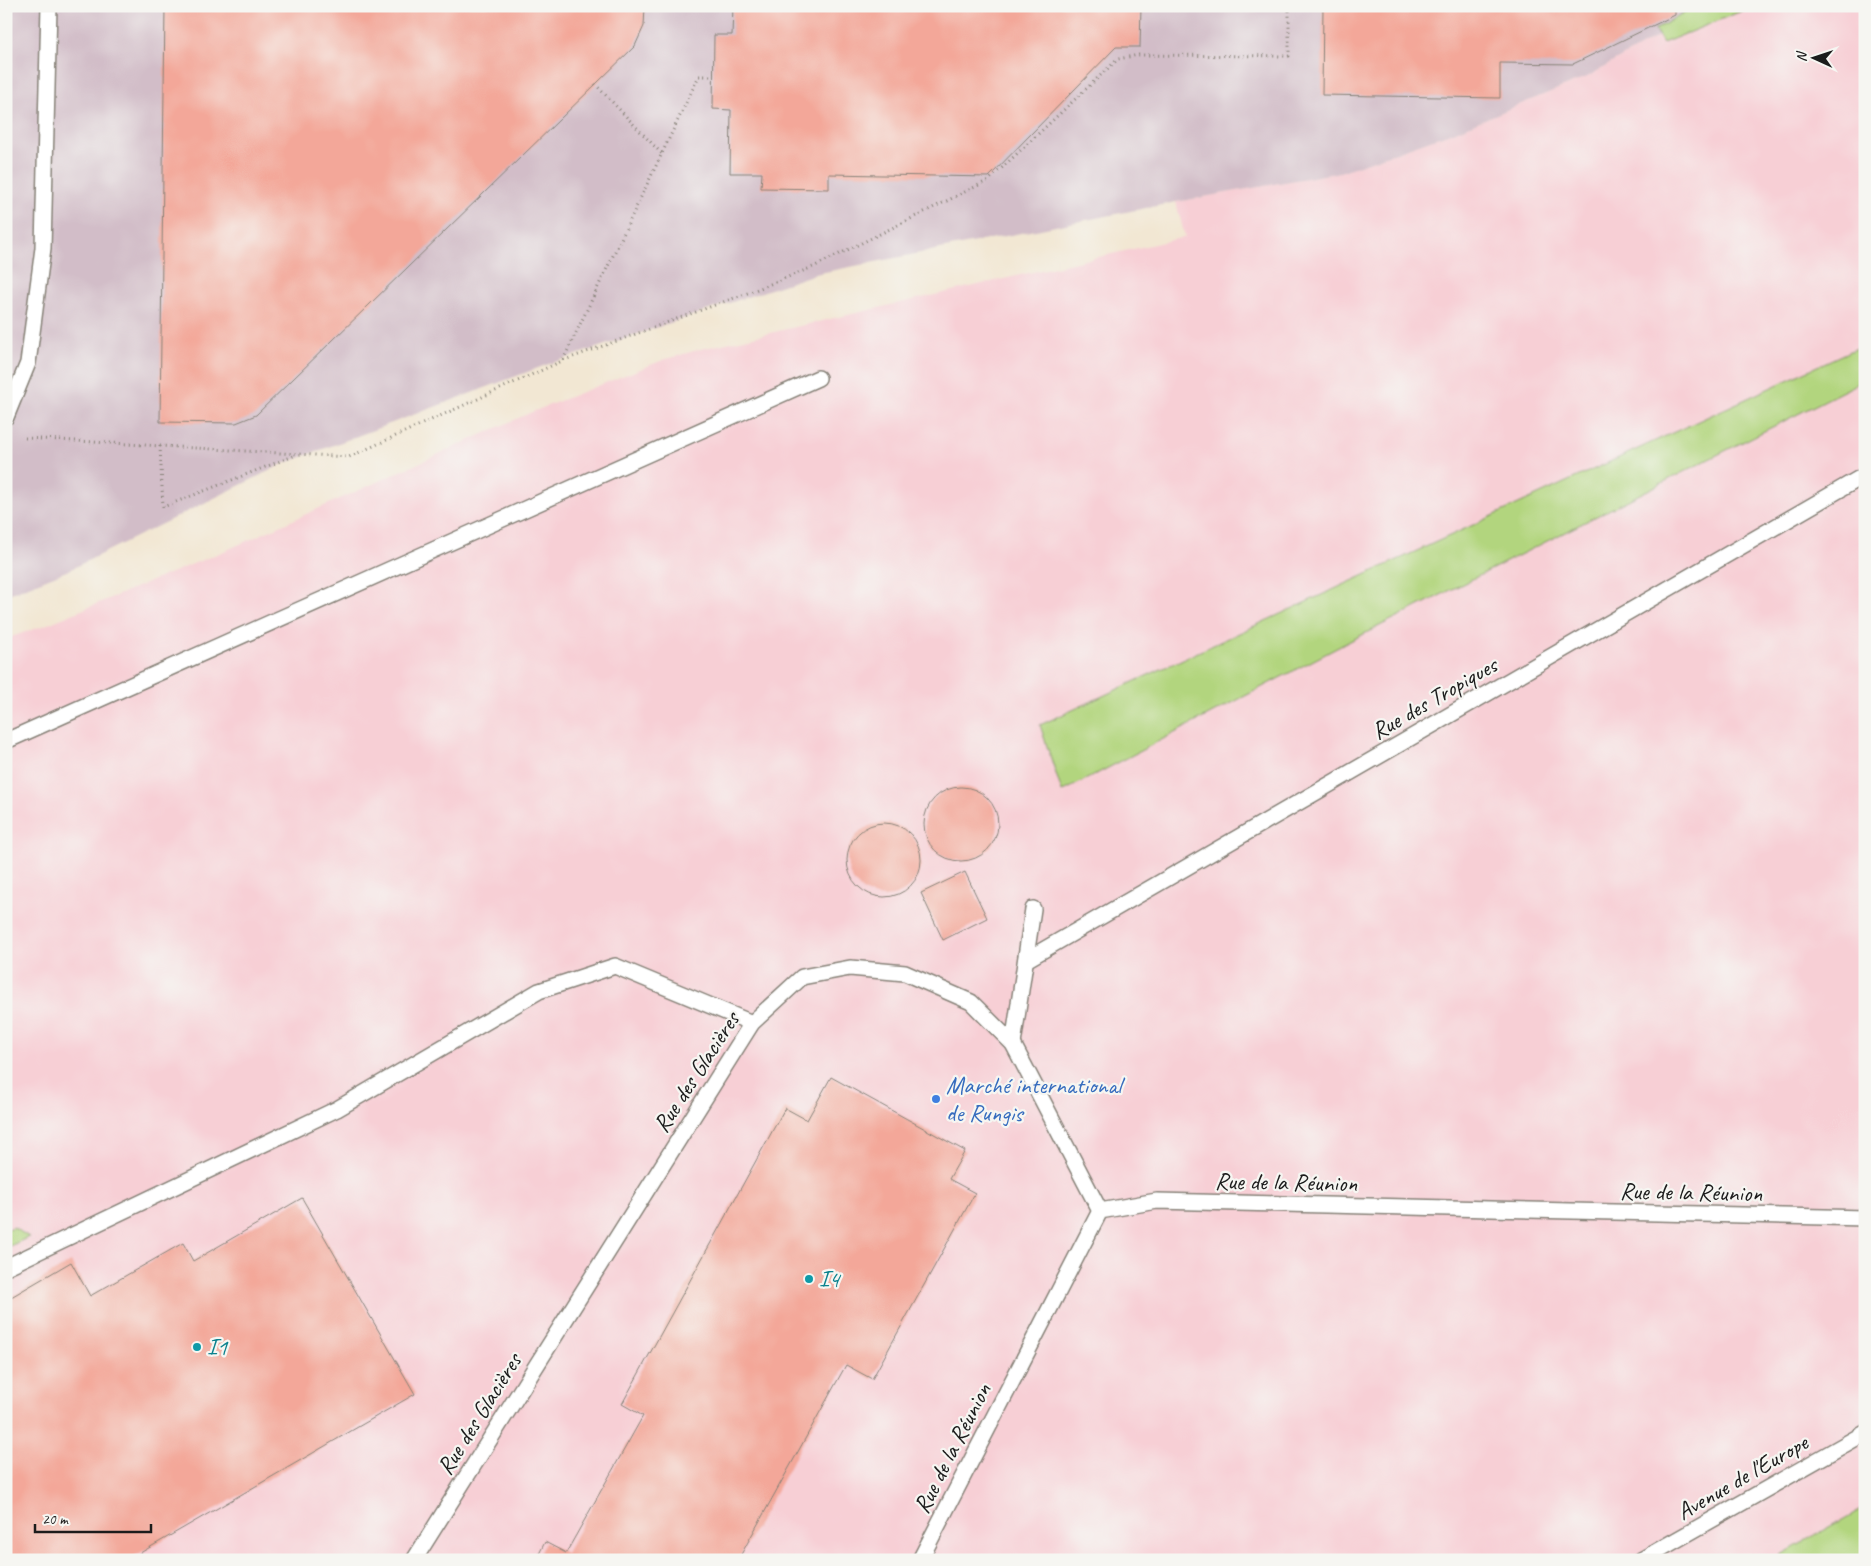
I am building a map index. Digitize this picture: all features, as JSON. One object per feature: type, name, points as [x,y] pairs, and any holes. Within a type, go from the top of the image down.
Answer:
[{"type":"lane","points":[[6,417],[28,363],[43,248],[50,6]]},
{"type":"lane","points":[[6,741],[818,378]]},
{"type":"lane","name":"Rue des Tropiques","points":[[1026,960],[1865,475]]},
{"type":"lane","points":[[1013,1044],[1034,909]]},
{"type":"lane","points":[[6,1267],[337,1109],[538,991],[615,966],[752,1023]]},
{"type":"lane","name":"Rue des Glacières","points":[[414,1560],[752,1023],[802,978],[850,968],[905,973],[971,1002],[1013,1044],[1100,1210]]},
{"type":"lane","name":"Rue de la Réunion","points":[[920,1560],[1100,1210],[1157,1201],[1865,1218]]},
{"type":"lane","name":"Avenue de l'Europe","points":[[1641,1560],[1865,1433]]},
{"type":"path","points":[[20,438],[350,457],[562,361],[813,267],[989,180],[1118,59],[1139,55],[1289,56],[1289,6]]},
{"type":"path","points":[[562,361],[699,76],[714,76]]},
{"type":"path","points":[[595,84],[662,154]]},
{"type":"path","points":[[160,446],[163,506],[299,454]]},
{"type":"shaded area","points":[[6,6],[1710,6],[1587,77],[1453,132],[1340,172],[1176,202],[815,274],[546,365],[283,464],[69,570],[6,595]]},
{"type":"shaded area","name":"Marché international de Rungis","points":[[1710,6],[1865,6],[1865,1560],[6,1560],[6,639],[48,624],[229,549],[532,412],[663,360],[701,349],[1185,237],[1176,202],[1340,172],[1453,132],[1587,77]]},
{"type":"green space","points":[[1694,6],[1754,6],[1663,43],[1655,30]]},
{"type":"green space","points":[[1865,344],[1865,380],[1354,639],[1062,792],[1040,725]]},
{"type":"green space","points":[[13,1227],[29,1237],[6,1248],[6,1230]]},
{"type":"green space","points":[[1865,1507],[1865,1560],[1772,1560]]},
{"type":"building","points":[[165,6],[645,6],[644,26],[635,46],[256,415],[236,423],[160,422]]},
{"type":"building","points":[[733,6],[1141,6],[1140,47],[1116,47],[989,177],[829,174],[829,189],[761,188],[762,173],[730,173],[731,110],[713,109],[714,35],[732,35]]},
{"type":"building","points":[[1295,6],[1315,6],[1315,8],[1294,8]]},
{"type":"building","points":[[1323,6],[1675,6],[1675,15],[1573,64],[1500,63],[1500,98],[1322,95]]},
{"type":"building","points":[[954,787],[968,787],[982,793],[992,803],[998,817],[998,831],[992,845],[982,855],[968,861],[954,861],[940,855],[930,845],[924,831],[924,817],[930,803],[940,793]]},
{"type":"building","points":[[877,823],[891,823],[905,829],[915,839],[921,853],[919,874],[905,891],[891,897],[877,897],[863,891],[853,881],[847,867],[847,853],[853,839],[863,829]]},
{"type":"building","points":[[965,872],[987,918],[943,940],[921,893]]},
{"type":"building","name":"I4","points":[[831,1077],[965,1151],[949,1179],[975,1193],[872,1379],[846,1365],[738,1560],[536,1560],[545,1542],[566,1553],[643,1416],[622,1404],[785,1108],[807,1120]]},
{"type":"building","name":"I1","points":[[302,1198],[415,1394],[128,1560],[6,1560],[6,1300],[71,1262],[90,1296],[183,1243],[193,1261]]},
{"type":"place","name":"Marché international de Rungis","points":[[936,1099]]},
{"type":"place","name":"I4","points":[[809,1279]]},
{"type":"place","name":"I1","points":[[197,1347]]}]
